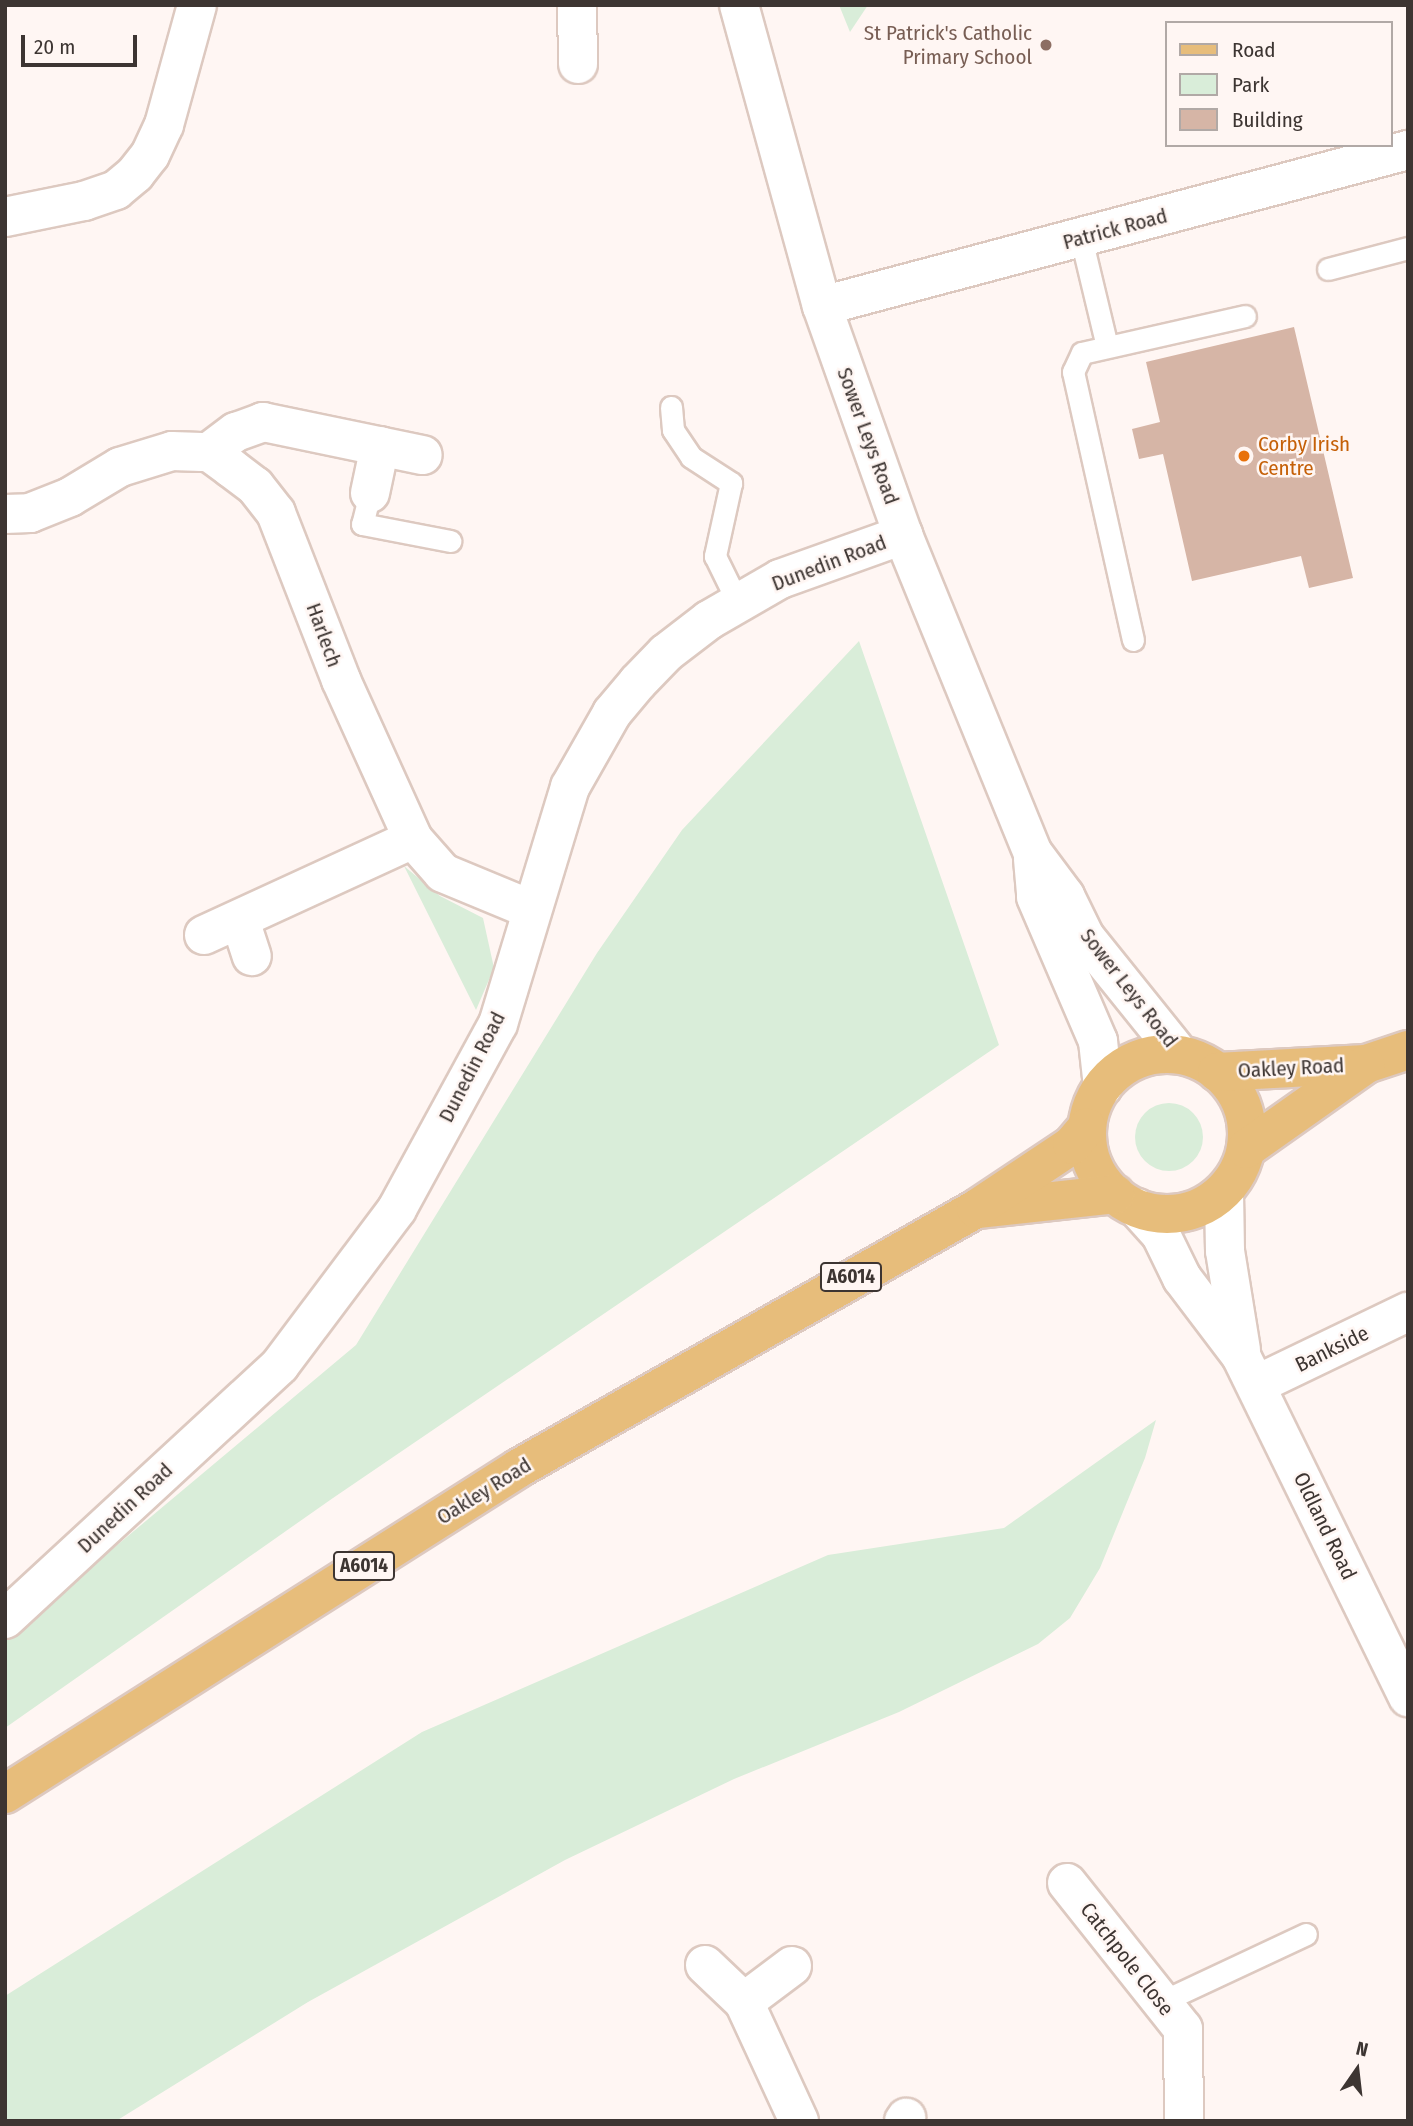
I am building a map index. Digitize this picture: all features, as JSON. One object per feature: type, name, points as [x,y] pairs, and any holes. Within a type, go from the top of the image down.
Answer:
[{"type":"main road","name":"Oakley Road","points":[[1217,1072],[1366,1064],[1408,1050]]},
{"type":"main road","name":"Oakley Road","points":[[5,1794],[519,1468],[976,1209],[1072,1145],[1087,1127],[1103,1087],[1125,1065],[1151,1055],[1179,1054],[1217,1072],[1241,1099],[1248,1126],[1246,1149],[1234,1180],[1224,1193],[1203,1207],[1176,1214],[1126,1201],[976,1209]]},
{"type":"main road","name":"Oakley Road","points":[[1246,1149],[1366,1064]]},
{"type":"main road","name":"Oakley Road","points":[[1087,1127],[1089,1155],[1101,1181],[1126,1201]]},
{"type":"street","points":[[5,217],[84,201],[117,190],[135,174],[150,155],[164,125],[197,5]]},
{"type":"street","points":[[577,5],[578,64]]},
{"type":"street","name":"Sower Leys Road","points":[[739,5],[822,306],[903,535],[1033,853],[1065,896],[1085,937],[1179,1054]]},
{"type":"street","name":"Patrick Road","points":[[822,306],[1408,150]]},
{"type":"street","points":[[5,514],[30,513],[148,457],[172,451],[209,452],[236,432],[263,422],[423,455]]},
{"type":"street","points":[[370,493],[380,446]]},
{"type":"street","name":"Harlech","points":[[209,452],[255,486],[276,513],[341,680],[413,839],[443,873],[530,909]]},
{"type":"street","name":"Dunedin Road","points":[[5,1619],[281,1365],[397,1209],[498,1024],[530,909],[570,787],[612,713],[666,653],[737,603],[780,579],[903,535]]},
{"type":"street","points":[[204,935],[413,839]]},
{"type":"street","name":"Sower Leys Road","points":[[1033,853],[1036,897],[1098,1041],[1103,1087]]},
{"type":"street","points":[[240,920],[252,956]]},
{"type":"street","name":"Oldland Road","points":[[1224,1193],[1225,1251],[1249,1370]]},
{"type":"street","name":"Oldland Road","points":[[1126,1201],[1161,1235],[1182,1278],[1249,1370],[1408,1697]]},
{"type":"street","name":"Bankside","points":[[1249,1370],[1408,1312]]},
{"type":"street","name":"Catchpole Close","points":[[1067,1884],[1183,2029],[1184,2121]]},
{"type":"street","points":[[705,1965],[744,2002],[799,2121]]},
{"type":"street","points":[[744,2002],[792,1966]]},
{"type":"lane","points":[[1081,238],[1107,346]]},
{"type":"lane","points":[[1328,270],[1408,248]]},
{"type":"lane","points":[[1133,640],[1073,372],[1082,353],[1245,316]]},
{"type":"lane","points":[[671,407],[673,430],[691,457],[731,483],[715,556],[737,603]]},
{"type":"lane","points":[[370,493],[362,524],[450,541]]},
{"type":"lane","points":[[1161,2002],[1306,1934]]},
{"type":"green space","points":[[839,5],[868,5],[850,32]]},
{"type":"green space","points":[[859,641],[999,1045],[333,1498],[5,1728],[5,1639],[356,1345],[597,953],[682,830]]},
{"type":"green space","points":[[404,866],[440,896],[483,918],[494,968],[476,1010]]},
{"type":"green space","points":[[1169,1103],[1182,1106],[1193,1113],[1200,1124],[1203,1137],[1200,1150],[1193,1161],[1182,1168],[1169,1171],[1156,1168],[1145,1161],[1138,1150],[1135,1137],[1138,1124],[1145,1113],[1156,1106]]},
{"type":"green space","points":[[1156,1420],[1145,1458],[1100,1568],[1070,1618],[1038,1644],[899,1712],[734,1779],[565,1860],[308,2002],[116,2121],[5,2121],[5,1996],[422,1732],[828,1555],[1004,1528]]},
{"type":"building","name":"Corby Irish Centre","points":[[1294,327],[1353,578],[1309,588],[1301,556],[1192,581],[1163,454],[1139,459],[1132,429],[1160,422],[1146,362]]},
{"type":"place","name":"St Patrick's Catholic Primary School","points":[[1046,45]]},
{"type":"place","name":"Corby Irish Centre","points":[[1244,456]]}]
